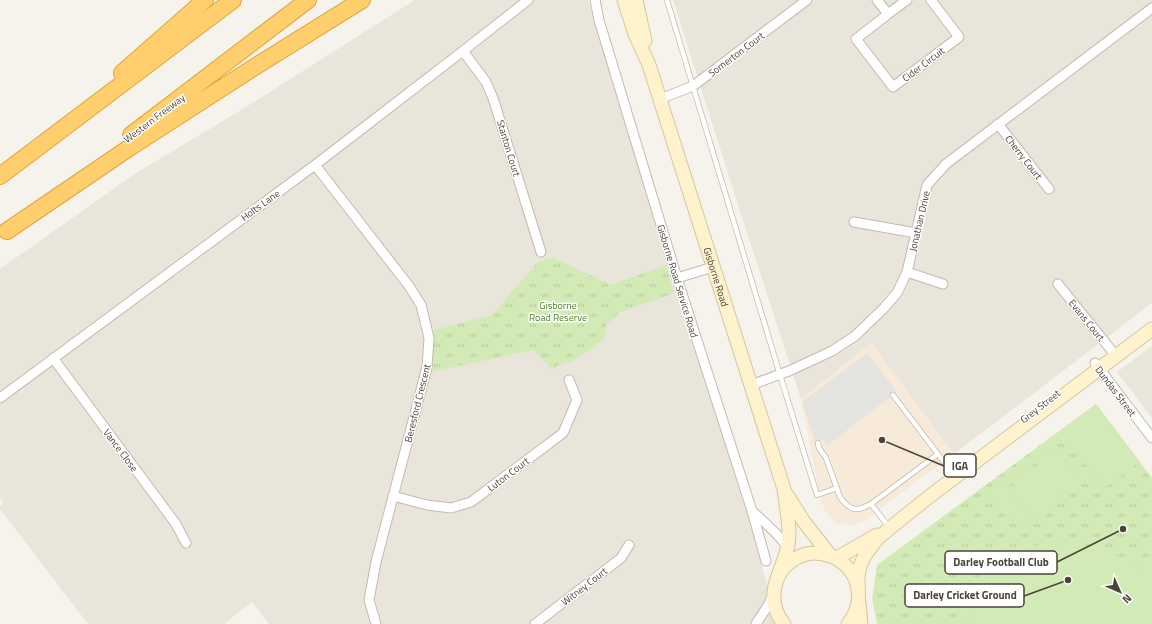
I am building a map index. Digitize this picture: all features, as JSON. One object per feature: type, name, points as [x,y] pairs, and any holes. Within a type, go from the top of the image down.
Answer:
[{"type":"highway","points":[[26,157],[205,0]]},
{"type":"highway","points":[[0,176],[233,0]]},
{"type":"highway","name":"Western Freeway","points":[[3,234],[308,0]]},
{"type":"highway","points":[[3,234],[129,148],[362,0]]},
{"type":"main road","name":"Gisborne Road","points":[[624,0],[635,34],[649,64]]},
{"type":"main road","name":"Gisborne Road","points":[[636,0],[649,64],[784,489],[789,534],[788,548],[775,585]]},
{"type":"main road","name":"Grey Street","points":[[859,595],[858,576],[860,566],[865,555],[877,539],[954,476],[966,463],[1114,353],[1152,320]]},
{"type":"main road","name":"Grey Street","points":[[1114,353],[1152,329]]},
{"type":"main road","name":"Gisborne Road","points":[[784,489],[804,522],[833,557],[847,566],[855,577],[859,595]]},
{"type":"main road","name":"Grey Street","points":[[833,557],[890,528]]},
{"type":"main road","points":[[784,624],[776,611],[774,601],[775,585],[784,568],[793,560],[805,555],[817,553],[833,557]]},
{"type":"main road","points":[[848,624],[856,610],[859,595]]},
{"type":"main road","points":[[859,595],[861,624]]},
{"type":"street","name":"Holts Lane","points":[[0,398],[315,165],[528,0]]},
{"type":"street","name":"Holts Lane","points":[[517,9],[532,0]]},
{"type":"street","name":"Gisborne Road Service Road","points":[[595,0],[599,20],[677,278],[752,511],[766,560]]},
{"type":"street","name":"Somerton Court","points":[[660,99],[693,86],[807,0]]},
{"type":"street","points":[[877,0],[888,14]]},
{"type":"street","name":"Cider Circuit","points":[[907,0],[856,39],[893,87],[959,37],[931,0]]},
{"type":"street","name":"Jonathan Drive","points":[[751,385],[802,366],[832,351],[855,336],[897,293],[907,272],[927,185],[946,164],[1152,8]]},
{"type":"street","name":"Stanton Court","points":[[463,51],[486,82],[493,98],[541,252]]},
{"type":"street","name":"Cherry Court","points":[[998,124],[1049,189]]},
{"type":"street","name":"Beresford Crescent","points":[[315,165],[409,286],[421,305],[429,338],[427,367],[376,562],[369,600],[376,624]]},
{"type":"street","points":[[854,222],[916,233]]},
{"type":"street","points":[[677,278],[713,267]]},
{"type":"street","points":[[907,272],[942,284]]},
{"type":"street","name":"Evans Court","points":[[1058,284],[1101,339],[1114,353]]},
{"type":"street","name":"Vance Close","points":[[53,358],[176,524],[186,543]]},
{"type":"street","name":"Dundas Street","points":[[1097,366],[1152,438]]},
{"type":"street","name":"Luton Court","points":[[393,496],[427,505],[451,508],[471,502],[563,433],[577,400],[569,380]]},
{"type":"street","points":[[752,511],[774,530],[788,548]]},
{"type":"street","name":"Witney Court","points":[[535,624],[621,558],[629,546]]},
{"type":"street","points":[[756,624],[769,604],[775,585]]},
{"type":"lane","points":[[667,0],[817,495],[837,488]]},
{"type":"lane","points":[[893,395],[954,476]]},
{"type":"lane","points":[[818,443],[819,448],[826,458],[840,497],[853,509],[863,509],[872,504],[938,454]]},
{"type":"lane","points":[[872,504],[890,528]]},
{"type":"shaded area","points":[[415,0],[588,0],[748,517],[778,624],[269,624],[252,602],[224,624],[88,624],[0,509],[0,506],[3,503],[0,498],[0,269],[136,173],[246,107]]},
{"type":"shaded area","points":[[673,0],[1152,0],[1152,303],[954,454],[871,343],[801,399]]},
{"type":"shaded area","points":[[871,343],[954,454],[865,520],[854,525],[836,524],[825,511],[821,501],[801,399]]},
{"type":"shaded area","points":[[1152,346],[1152,418],[1117,372]]},
{"type":"shaded area","points":[[867,353],[897,392],[828,445],[823,439],[816,443],[802,402]]},
{"type":"green space","name":"Gisborne Road Reserve","points":[[552,257],[611,285],[666,265],[674,293],[619,313],[606,325],[604,339],[573,361],[558,365],[553,370],[533,350],[430,372],[434,330],[492,315],[538,262]]},
{"type":"green space","points":[[1096,404],[1152,478],[1152,624],[877,624],[872,599],[877,565]]},
{"type":"green space","points":[[1096,404],[1140,462],[1107,486],[1100,483],[1059,432]]},
{"type":"green space","points":[[1054,449],[1057,452],[1059,450],[1081,479],[1079,481],[1082,485],[1064,499],[1060,494],[1056,497],[1058,501],[1040,515],[1038,512],[1033,516],[1011,487],[1016,483],[1013,479],[1031,465],[1034,469],[1038,465],[1036,462]]},
{"type":"green space","points":[[1000,480],[1033,521],[1022,530],[988,489]]},
{"type":"green space","points":[[1050,541],[1074,542],[1104,550],[1133,562],[1152,576],[1152,624],[967,624],[974,600],[993,571],[1012,556]]},
{"type":"place","name":"IGA","points":[[882,440]]},
{"type":"place","name":"Darley Football Club","points":[[1123,529]]},
{"type":"place","name":"Darley Cricket Ground","points":[[1068,580]]}]
